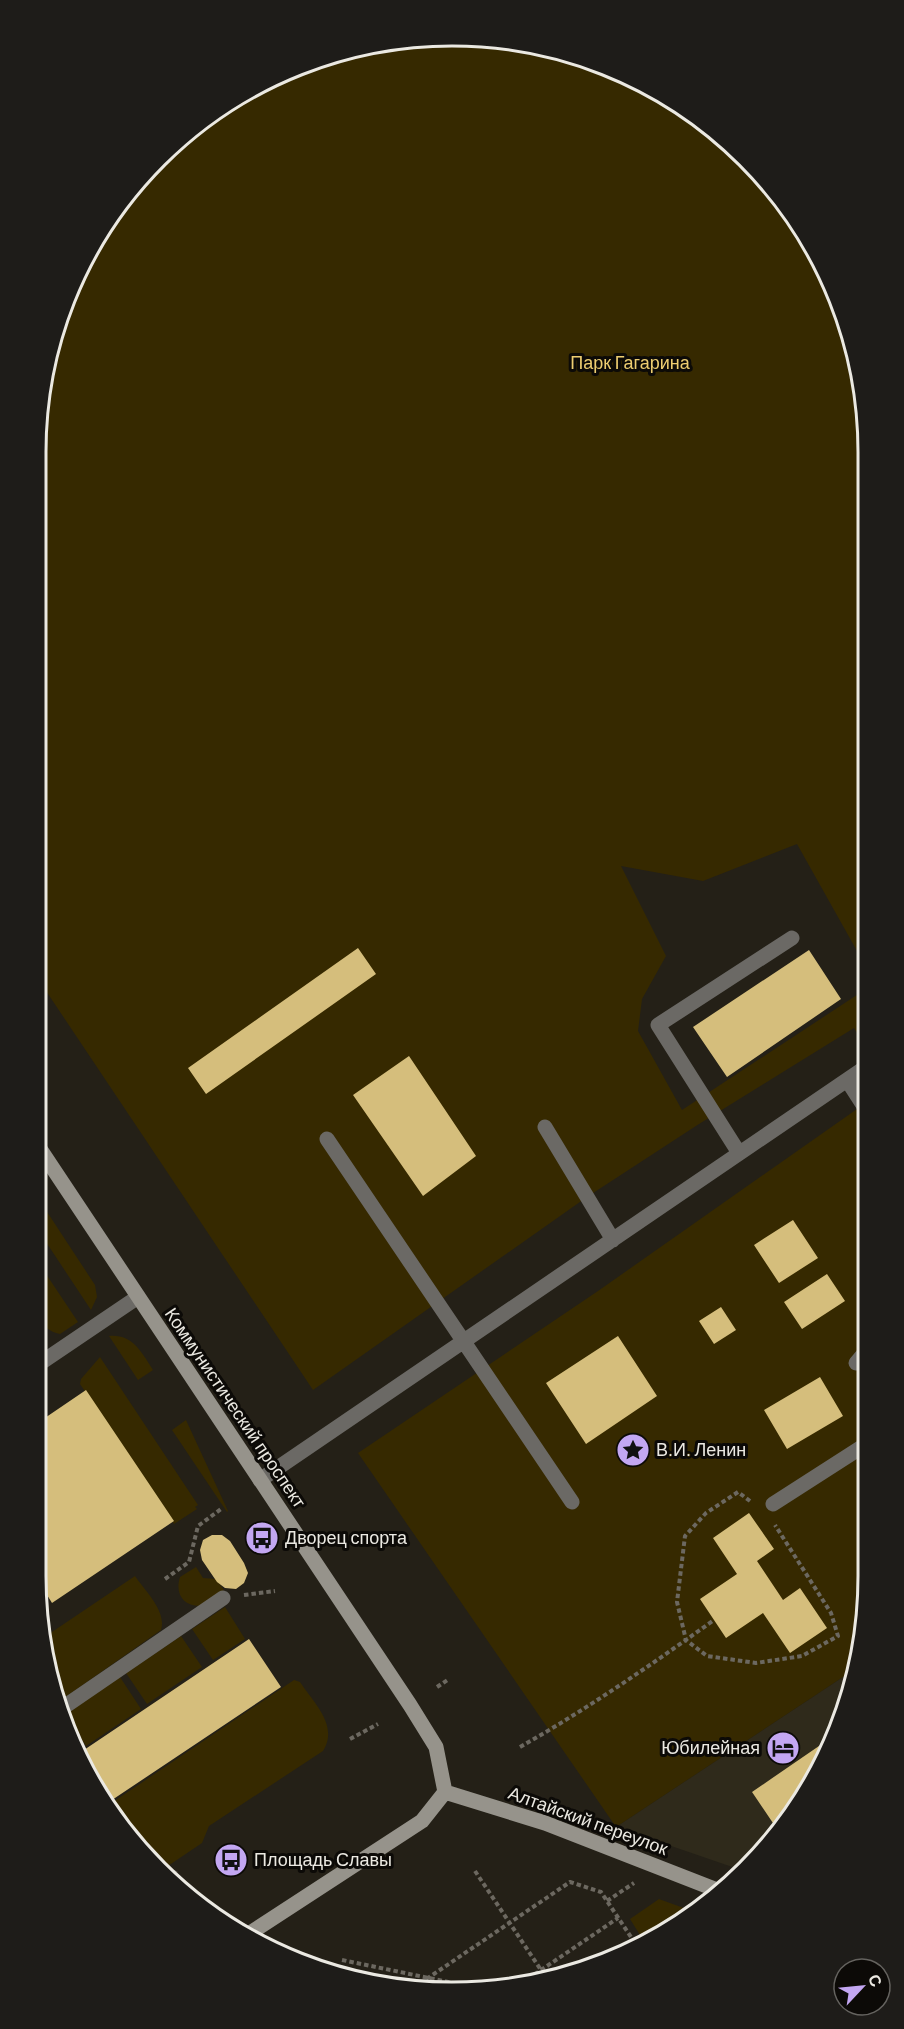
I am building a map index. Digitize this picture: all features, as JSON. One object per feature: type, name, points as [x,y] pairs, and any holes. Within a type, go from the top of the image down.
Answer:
[{"type":"main road","name":"Коммунистический проспект","points":[[46,1158],[436,1747],[445,1792]]},
{"type":"main road","name":"Алтайский переулок","points":[[445,1792],[545,1823],[712,1888]]},
{"type":"main road","points":[[254,1931],[422,1821],[445,1792]]},
{"type":"lane","points":[[740,1153],[658,1025],[792,938]]},
{"type":"lane","points":[[260,1480],[858,1072]]},
{"type":"lane","points":[[847,1080],[858,1097]]},
{"type":"lane","points":[[545,1127],[613,1240]]},
{"type":"lane","points":[[327,1139],[572,1502]]},
{"type":"lane","points":[[46,1358],[138,1297]]},
{"type":"lane","points":[[769,1507],[858,1449]]},
{"type":"lane","points":[[67,1705],[223,1598]]},
{"type":"path","points":[[738,1492],[769,1507],[831,1613],[838,1636],[802,1656],[756,1663],[707,1656],[686,1640],[677,1602],[685,1536],[706,1513],[738,1492]]},
{"type":"path","points":[[165,1579],[189,1562],[198,1526],[221,1509]]},
{"type":"path","points":[[223,1598],[275,1591]]},
{"type":"path","points":[[520,1747],[550,1730],[714,1620]]},
{"type":"path","points":[[437,1687],[449,1679]]},
{"type":"path","points":[[350,1739],[378,1724]]},
{"type":"path","points":[[475,1871],[541,1970]]},
{"type":"path","points":[[428,1978],[570,1881],[601,1892],[633,1940]]},
{"type":"path","points":[[607,1901],[636,1881]]},
{"type":"path","points":[[535,1974],[618,1918]]},
{"type":"path","points":[[342,1960],[448,1982]]},
{"type":"path","points":[[428,1978],[431,1982]]},
{"type":"shaded area","name":"Юбилейная","points":[[846,1675],[827,1732],[803,1780],[774,1824],[735,1868],[616,1827]]},
{"type":"green space","name":"Парк Гагарина","points":[[425,47],[479,47],[505,50],[557,60],[607,77],[655,101],[699,130],[739,165],[774,205],[816,273],[836,322],[850,373],[858,452],[858,953],[797,844],[703,881],[621,866],[666,956],[642,999],[638,1031],[682,1110],[858,994],[858,1035],[854,1028],[587,1197],[313,1390],[46,991],[46,452],[50,399],[60,347],[68,322],[77,297],[101,249],[130,205],[147,185],[165,165],[205,130],[273,88],[347,60]]},
{"type":"green space","points":[[858,1108],[858,1577],[854,1630],[846,1675],[616,1827],[358,1453],[598,1291]]},
{"type":"green space","points":[[46,1210],[95,1285],[97,1297],[91,1310],[46,1242]]},
{"type":"green space","points":[[46,1274],[78,1322],[60,1334],[46,1326]]},
{"type":"green space","points":[[109,1336],[117,1336],[130,1341],[140,1350],[153,1370],[138,1380]]},
{"type":"green space","points":[[100,1357],[198,1505],[195,1507],[197,1509],[174,1524],[80,1384],[81,1379]]},
{"type":"green space","points":[[186,1420],[228,1511],[227,1512],[172,1430]]},
{"type":"green space","points":[[196,1567],[203,1578],[216,1579],[224,1590],[200,1606],[184,1601],[178,1588],[180,1577]]},
{"type":"green space","points":[[135,1576],[158,1609],[162,1623],[161,1630],[65,1697],[50,1633]]},
{"type":"green space","points":[[225,1607],[245,1639],[213,1660],[192,1629]]},
{"type":"green space","points":[[181,1636],[202,1667],[147,1704],[126,1673]]},
{"type":"green space","points":[[120,1677],[141,1709],[86,1746],[77,1733],[69,1711]]},
{"type":"green space","points":[[294,1680],[300,1682],[323,1715],[328,1733],[323,1751],[209,1826],[202,1843],[168,1866],[130,1824],[114,1801]]},
{"type":"green space","points":[[659,1899],[685,1908],[641,1936],[630,1919]]},
{"type":"building","points":[[358,948],[376,974],[206,1094],[188,1068]]},
{"type":"building","points":[[809,950],[841,999],[727,1077],[693,1027]]},
{"type":"building","points":[[409,1056],[476,1156],[423,1196],[353,1095]]},
{"type":"building","points":[[793,1220],[818,1258],[779,1283],[754,1245]]},
{"type":"building","points":[[827,1274],[845,1301],[802,1329],[784,1302]]},
{"type":"building","points":[[721,1307],[736,1330],[714,1344],[699,1321]]},
{"type":"building","points":[[618,1336],[657,1396],[586,1444],[546,1383]]},
{"type":"building","points":[[820,1377],[843,1416],[787,1449],[764,1410]]},
{"type":"building","points":[[86,1390],[174,1521],[52,1603],[47,1594],[46,1577],[46,1417]]},
{"type":"building","points":[[749,1513],[774,1549],[757,1561],[783,1600],[800,1588],[827,1628],[790,1653],[763,1613],[726,1638],[700,1599],[737,1574],[713,1538]]},
{"type":"building","points":[[212,1535],[222,1535],[230,1541],[244,1563],[248,1573],[244,1583],[236,1589],[225,1588],[217,1582],[202,1560],[200,1550],[203,1540]]},
{"type":"building","points":[[249,1639],[281,1687],[113,1799],[85,1749]]},
{"type":"building","points":[[821,1744],[803,1780],[774,1824],[752,1792]]},
{"type":"place","name":"В.И. Ленин","points":[[633,1450]]},
{"type":"place","name":"Дворец спорта","points":[[262,1538]]},
{"type":"place","name":"Юбилейная","points":[[783,1748]]},
{"type":"place","name":"Площадь Славы","points":[[231,1860]]}]
